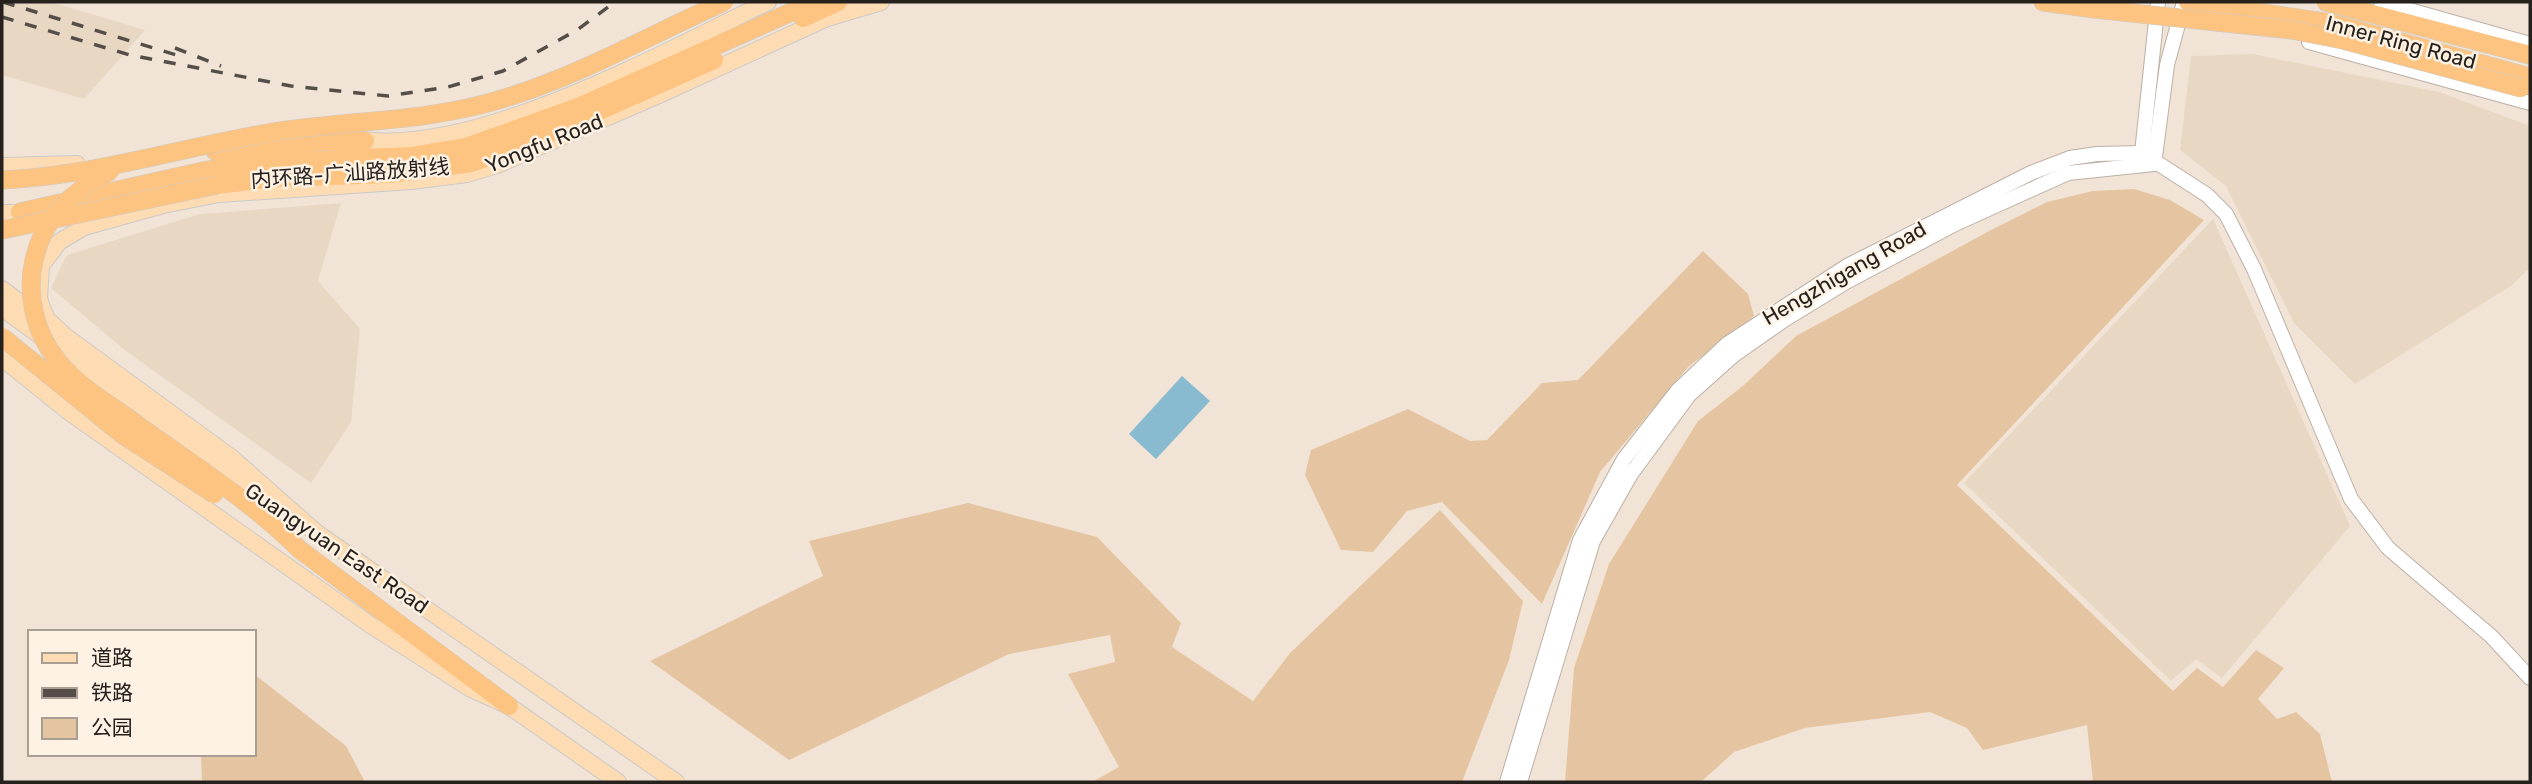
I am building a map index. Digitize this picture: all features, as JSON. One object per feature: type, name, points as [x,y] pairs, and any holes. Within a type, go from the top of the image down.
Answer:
[{"type":"highway","name":"内环路-广汕路放射线","points":[[2,181],[122,164],[271,133],[415,117],[487,104],[536,87],[724,2]]},
{"type":"highway","points":[[11,212],[261,162],[411,156],[466,147],[578,107],[814,2]]},
{"type":"highway","name":"内环路-广汕路放射线","points":[[2,230],[244,181],[390,174],[471,163],[554,132],[838,2]]},
{"type":"highway","points":[[2044,2],[2292,30],[2343,40],[2528,87]]},
{"type":"highway","name":"Inner Ring Road","points":[[2326,2],[2530,57]]},
{"type":"highway","name":"Inner Ring Road","points":[[2184,6],[2331,23],[2528,87]]},
{"type":"highway","points":[[2,181],[251,146],[365,141]]},
{"type":"highway","points":[[122,164],[74,193],[43,232],[33,264],[31,285],[40,331],[56,360],[79,382],[264,517],[299,549]]},
{"type":"highway","points":[[2,337],[123,435],[299,549],[509,706]]},
{"type":"main road","name":"Yongfu Road","points":[[2,166],[86,163],[266,129],[296,129],[365,141],[460,132],[517,115],[624,71],[768,2]]},
{"type":"main road","name":"Yongfu Road","points":[[103,220],[219,194],[411,181],[467,174],[497,165],[609,117],[827,18],[881,2]]},
{"type":"main road","points":[[2044,2],[2157,8],[2184,6],[2360,53],[2528,87]]},
{"type":"main road","points":[[2213,2],[2327,19],[2528,87]]},
{"type":"main road","points":[[2314,2],[2393,19],[2530,57]]},
{"type":"main road","points":[[2381,2],[2530,44]]},
{"type":"main road","points":[[2154,164],[2166,65],[2184,6]]},
{"type":"main road","points":[[2157,8],[2142,153],[2154,164],[2207,195],[2234,225],[2285,341],[2329,453],[2351,499],[2368,524],[2415,574],[2491,636],[2530,678]]},
{"type":"main road","name":"Hengzhigang Road","points":[[1507,782],[1580,540],[1625,459],[1678,390],[1727,344],[1809,289],[1989,194],[2031,173],[2070,158],[2142,153]]},
{"type":"main road","name":"Hengzhigang Road","points":[[1520,782],[1593,541],[1630,474],[1689,395],[1734,355],[1784,320],[1846,282],[1955,223],[2068,173],[2154,164]]},
{"type":"main road","points":[[2,241],[11,212],[103,220]]},
{"type":"main road","points":[[65,336],[47,319],[38,298],[41,266],[59,242],[84,227],[103,220]]},
{"type":"main road","points":[[2,290],[223,450],[318,534]]},
{"type":"main road","name":"Guangyuan East Road","points":[[2,309],[203,456],[676,782]]},
{"type":"main road","points":[[2,330],[195,502]]},
{"type":"main road","points":[[22,347],[55,402]]},
{"type":"main road","name":"Guangyuan East Road","points":[[2,358],[55,402],[427,663],[471,689],[509,706],[618,782]]},
{"type":"shaded area","points":[[2,2],[51,2],[145,30],[84,99],[2,75]]},
{"type":"shaded area","points":[[2253,54],[2439,92],[2530,126],[2530,268],[2512,285],[2355,384],[2294,323],[2226,186],[2180,150],[2191,56]]},
{"type":"shaded area","points":[[341,203],[318,281],[360,329],[351,422],[311,483],[126,351],[51,288],[67,255],[200,214]]},
{"type":"shaded area","points":[[2213,219],[2350,526],[2222,678],[2196,659],[2171,681],[1964,483]]},
{"type":"green space","points":[[2134,189],[2170,200],[2204,220],[1957,485],[2173,691],[2197,668],[2223,687],[2256,650],[2284,668],[2258,699],[2277,719],[2296,712],[2320,734],[2332,782],[2093,782],[2087,725],[1983,750],[1967,728],[1930,712],[1805,728],[1734,752],[1701,782],[1565,782],[1574,668],[1609,564],[1698,421],[1744,385],[1796,336],[1991,230],[2047,202],[2093,191]]},
{"type":"green space","points":[[1703,251],[1748,294],[1754,316],[1688,367],[1600,472],[1542,604],[1442,502],[1407,511],[1373,552],[1341,550],[1305,475],[1311,450],[1408,409],[1470,441],[1487,440],[1542,383],[1578,380]]},
{"type":"green space","points":[[968,503],[1097,537],[1181,623],[1172,647],[1253,701],[1290,653],[1440,510],[1523,601],[1509,660],[1462,782],[1092,782],[1119,767],[1068,674],[1115,662],[1110,635],[1009,654],[789,760],[650,661],[823,576],[809,541]]},
{"type":"green space","points":[[256,676],[346,746],[365,782],[202,782],[201,756],[256,756]]},
{"type":"water","points":[[1182,376],[1210,401],[1156,459],[1129,434]]},
{"type":"railway","points":[[3,2],[183,57]]},
{"type":"railway","points":[[2,17],[130,55],[291,86],[388,96],[448,87],[503,71],[577,30],[615,2]]},
{"type":"railway","points":[[175,48],[221,66]]}]
